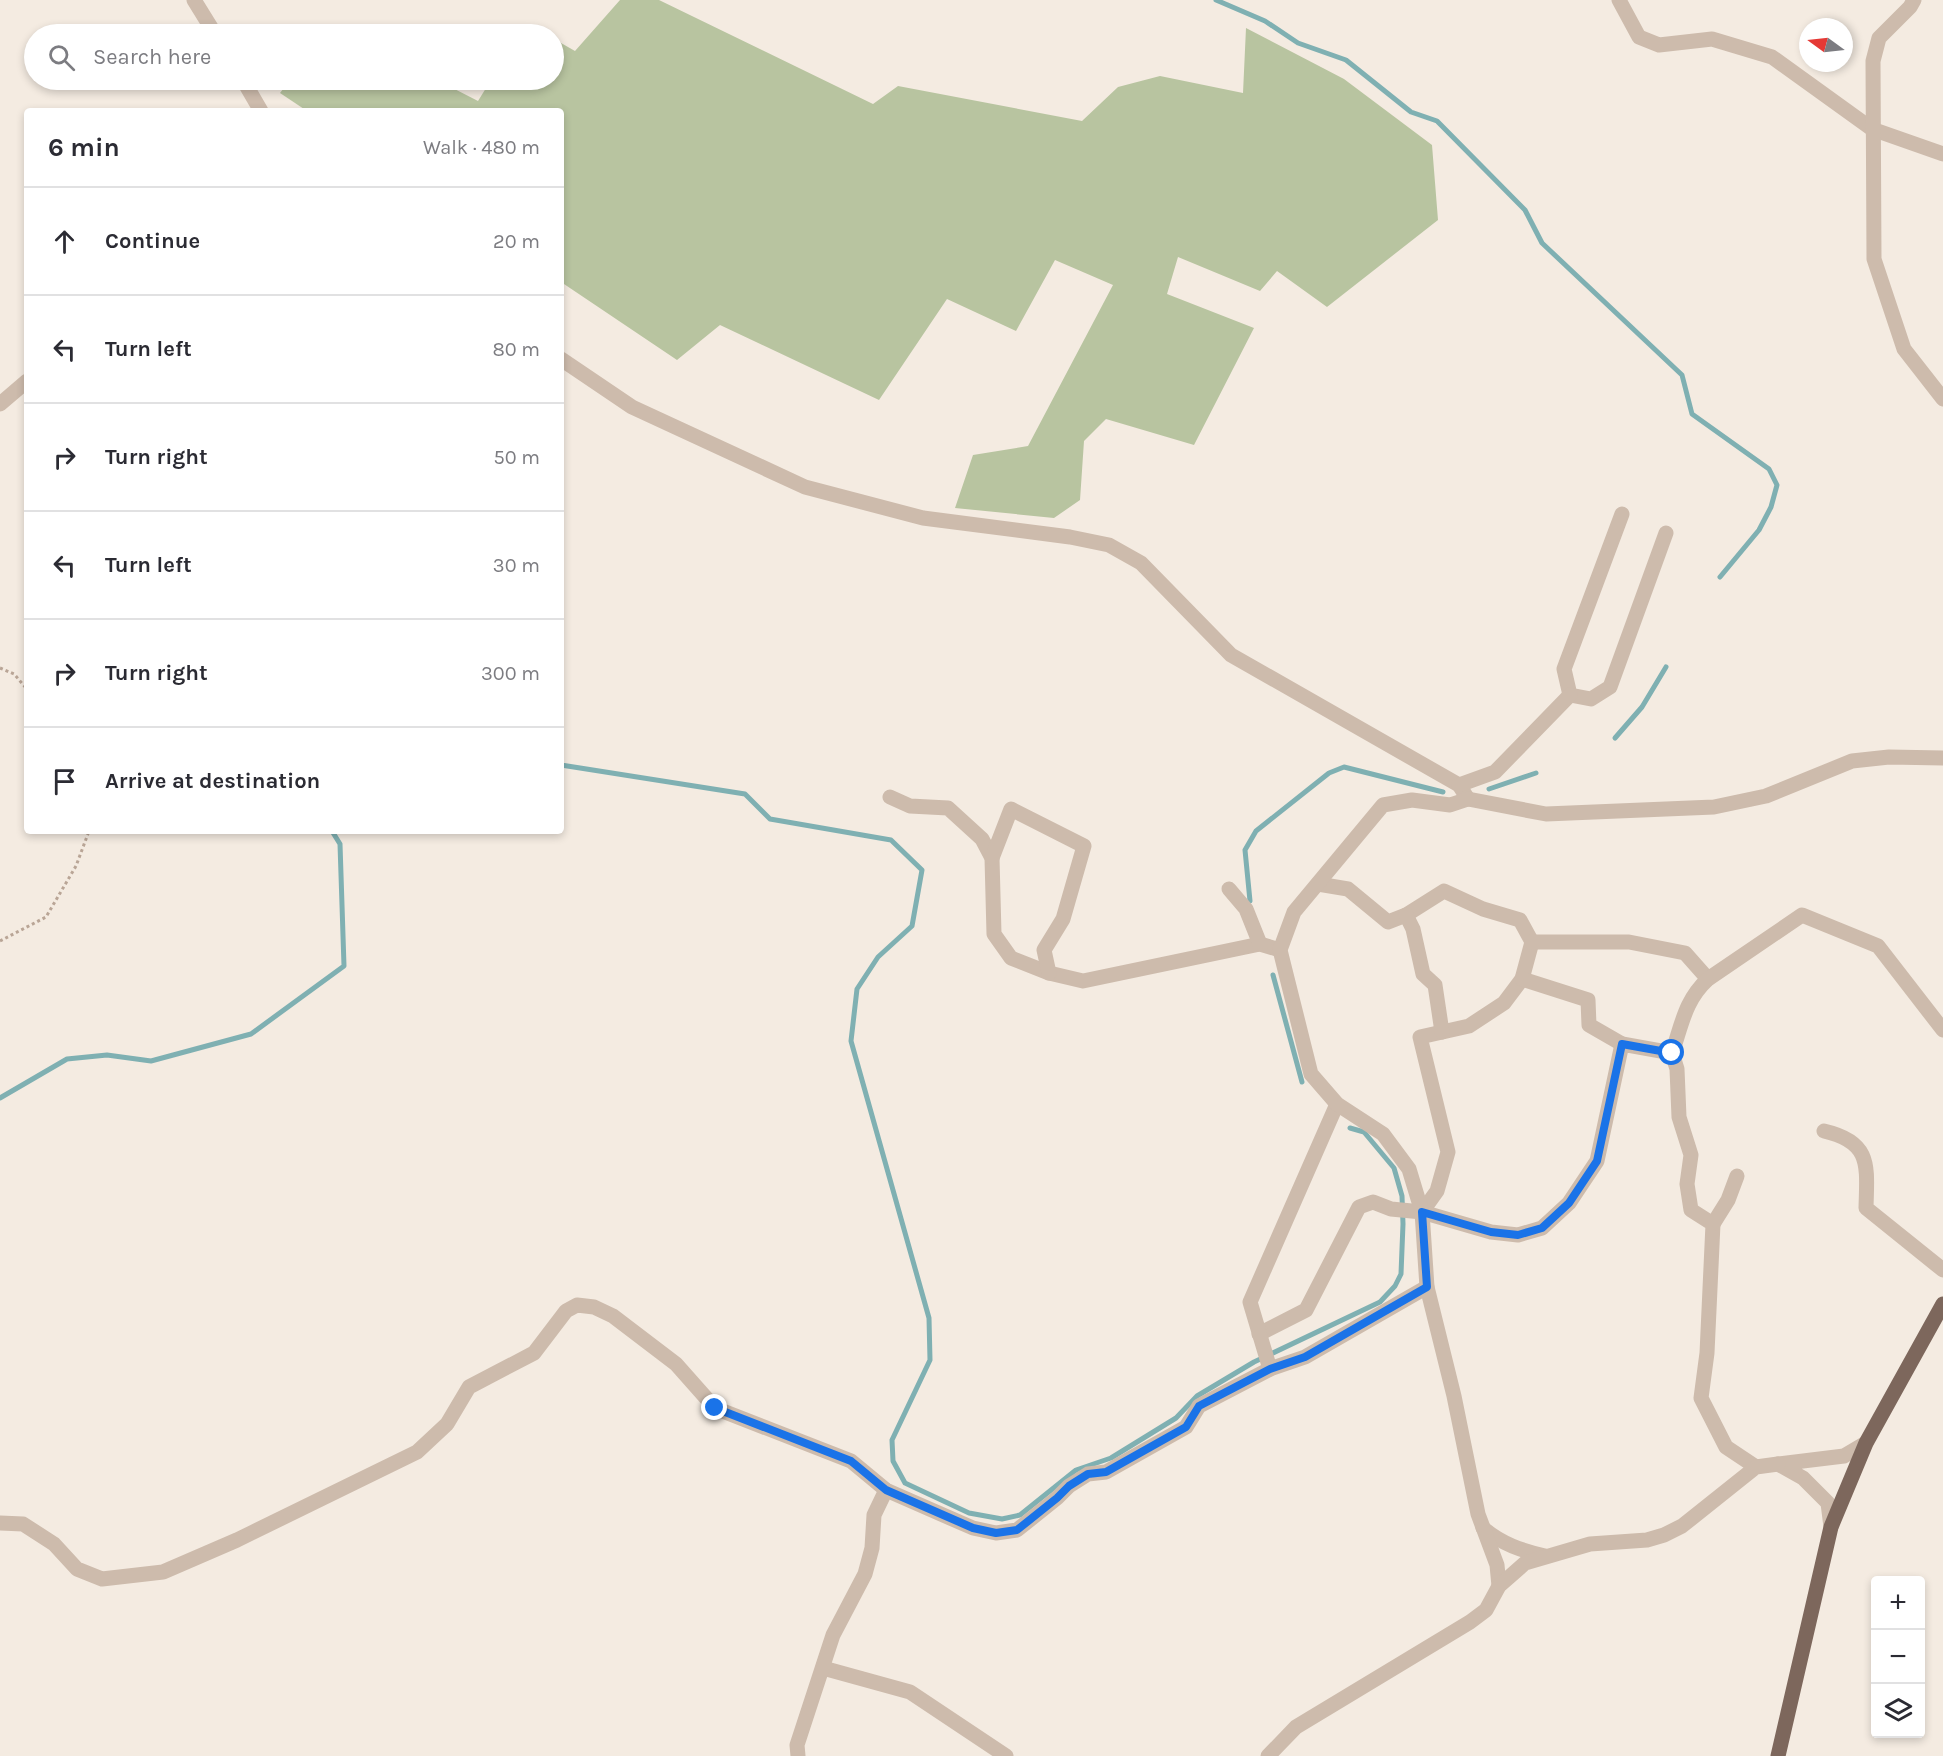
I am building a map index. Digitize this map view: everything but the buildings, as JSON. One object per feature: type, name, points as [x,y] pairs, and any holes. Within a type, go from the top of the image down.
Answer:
[{"type":"main road","points":[[1778,1756],[1831,1527],[1866,1443],[1943,1304]]},
{"type":"street","points":[[194,0],[209,24]]},
{"type":"street","points":[[1619,0],[1639,37],[1659,45],[1713,39],[1772,57],[1872,129],[1943,154]]},
{"type":"street","points":[[1914,0],[1910,7],[1879,38],[1874,61],[1872,129],[1874,259],[1904,349],[1943,399]]},
{"type":"street","points":[[249,90],[259,108]]},
{"type":"street","points":[[564,361],[632,407],[805,487],[923,518],[1070,537],[1109,545],[1141,563],[1231,655],[1459,785],[1468,799]]},
{"type":"street","points":[[0,404],[24,384]]},
{"type":"street","points":[[1570,695],[1564,669],[1622,514]]},
{"type":"street","points":[[1570,695],[1591,699],[1610,687],[1666,533]]},
{"type":"street","points":[[1459,785],[1495,772],[1570,695]]},
{"type":"street","points":[[1499,1586],[1497,1565],[1481,1526],[1454,1396],[1427,1287],[1409,1169],[1383,1134],[1337,1104],[1311,1074],[1280,950],[1294,912],[1383,805],[1412,800],[1450,805],[1468,799],[1546,814],[1714,807],[1766,796],[1851,761],[1889,757],[1943,758]]},
{"type":"street","points":[[890,797],[910,806],[948,808],[982,838],[992,858]]},
{"type":"street","points":[[1049,972],[1044,950],[1063,919],[1084,846],[1011,809],[992,858],[994,934],[1011,958],[1049,972],[1083,981],[1260,944],[1280,950]]},
{"type":"street","points":[[1318,884],[1348,889],[1388,922],[1406,915],[1444,891],[1483,909],[1520,920],[1532,942],[1522,979],[1504,1003],[1468,1026],[1420,1037],[1448,1152],[1437,1191],[1417,1211]]},
{"type":"street","points":[[1229,889],[1246,909],[1260,944]]},
{"type":"street","points":[[1406,915],[1413,929],[1423,974],[1435,985],[1442,1032]]},
{"type":"street","points":[[1713,1224],[1691,1210],[1687,1184],[1691,1155],[1679,1117],[1677,1069],[1672,1053],[1688,1004],[1695,991],[1708,979],[1802,915],[1878,946],[1943,1030]]},
{"type":"street","points":[[1532,942],[1629,942],[1685,953],[1708,979]]},
{"type":"street","points":[[1522,979],[1588,999],[1590,1025],[1622,1044],[1672,1053]]},
{"type":"street","points":[[1261,1341],[1306,1310],[1359,1207],[1373,1202],[1394,1209],[1417,1211],[1491,1232],[1518,1235],[1542,1228],[1569,1203],[1597,1161],[1622,1044]]},
{"type":"street","points":[[1269,1366],[1250,1302],[1337,1104]]},
{"type":"street","points":[[1824,1131],[1840,1134],[1856,1144],[1867,1165],[1866,1208],[1943,1270]]},
{"type":"street","points":[[1737,1176],[1728,1200],[1713,1224],[1707,1353],[1701,1398],[1726,1447],[1756,1467]]},
{"type":"street","points":[[0,1523],[23,1524],[54,1544],[78,1569],[102,1579],[163,1572],[237,1540],[417,1452],[447,1424],[469,1387],[534,1353],[566,1311],[577,1305],[594,1307],[613,1316],[676,1364],[715,1408],[851,1461],[886,1490],[973,1528],[996,1533],[1017,1530],[1069,1486],[1088,1474],[1106,1472],[1186,1427],[1199,1406],[1269,1366],[1305,1357],[1427,1287]]},
{"type":"street","points":[[1268,1756],[1296,1727],[1470,1622],[1486,1610],[1499,1586],[1526,1563],[1590,1544],[1647,1540],[1664,1535],[1682,1526],[1756,1467],[1844,1456],[1866,1443]]},
{"type":"street","points":[[1778,1464],[1803,1478],[1828,1503],[1831,1527]]},
{"type":"street","points":[[798,1756],[797,1745],[833,1635],[865,1574],[872,1548],[874,1515],[886,1490]]},
{"type":"street","points":[[1481,1526],[1493,1537],[1523,1551],[1545,1556]]},
{"type":"street","points":[[823,1668],[909,1692],[1006,1756]]},
{"type":"path","points":[[0,668],[14,674],[24,686]]},
{"type":"path","points":[[0,941],[45,917],[76,866],[88,834]]},
{"type":"green space","points":[[620,0],[659,0],[873,104],[898,86],[1082,121],[1118,87],[1160,76],[1243,93],[1246,28],[1344,79],[1432,145],[1438,220],[1327,307],[1277,271],[1260,291],[1178,257],[1167,294],[1254,328],[1194,445],[1106,419],[1084,441],[1080,500],[1054,518],[955,508],[973,455],[1028,446],[1113,285],[1055,260],[1016,331],[947,299],[879,400],[720,325],[677,360],[564,284],[564,108],[302,108],[280,93],[282,90],[457,90],[478,101],[485,90],[564,90],[564,45],[575,51]]},
{"type":"waterway","points":[[1216,0],[1265,21],[1298,43],[1346,60],[1411,112],[1437,121],[1525,210],[1542,243],[1682,375],[1692,414],[1769,469],[1777,485],[1771,507],[1759,530],[1720,577]]},
{"type":"waterway","points":[[1615,738],[1642,707],[1666,667]]},
{"type":"waterway","points":[[564,765],[745,794],[770,819],[891,840],[922,870],[912,926],[878,957],[857,989],[851,1041],[929,1318],[930,1360],[892,1440],[893,1461],[905,1483],[969,1513],[1002,1519],[1020,1515],[1076,1470],[1111,1458],[1176,1418],[1197,1396],[1254,1362],[1380,1302],[1395,1286],[1401,1274],[1402,1196],[1394,1168],[1364,1132],[1350,1128]]},
{"type":"waterway","points":[[1250,901],[1245,850],[1256,831],[1329,773],[1344,767],[1443,792]]},
{"type":"waterway","points":[[1489,789],[1536,773]]},
{"type":"waterway","points":[[0,1098],[67,1059],[107,1055],[151,1061],[251,1034],[344,966],[340,844],[334,834]]},
{"type":"waterway","points":[[1273,975],[1302,1082]]},
{"type":"route","points":[[715,1408],[851,1461],[886,1490],[973,1528],[996,1533],[1017,1530],[1069,1486],[1088,1474],[1106,1472],[1186,1427],[1199,1406],[1270,1369],[1305,1357],[1427,1287],[1422,1212],[1491,1232],[1518,1235],[1542,1228],[1569,1203],[1597,1161],[1622,1044],[1672,1053]]}]
